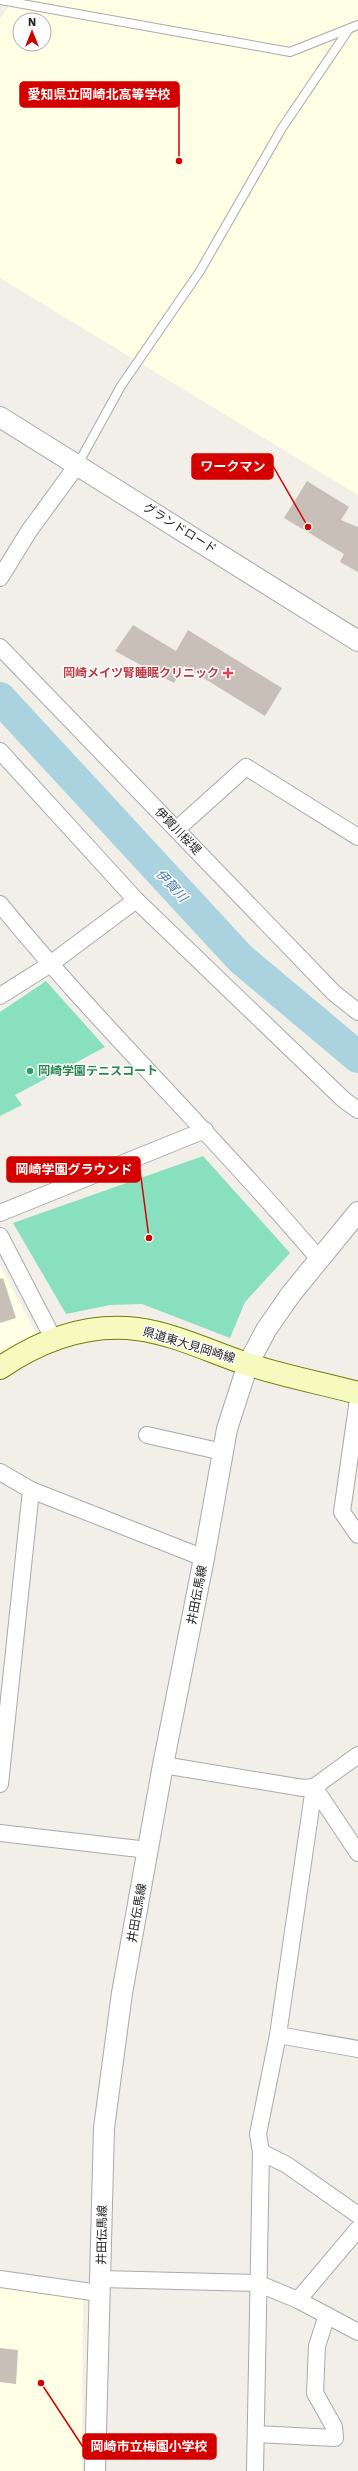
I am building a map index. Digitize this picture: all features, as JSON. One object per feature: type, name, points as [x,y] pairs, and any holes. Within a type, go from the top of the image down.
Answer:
[{"type":"main road","name":"県道東大見岡崎線","points":[[0,1368],[53,1338],[82,1331],[137,1329],[171,1337],[248,1364],[358,1393]]},
{"type":"street","name":"グランドロード","points":[[0,418],[78,464],[358,640]]},
{"type":"street","points":[[0,578],[29,531],[78,464]]},
{"type":"street","name":"伊賀川桜堤","points":[[0,647],[334,993],[358,1012]]},
{"type":"street","points":[[0,751],[136,900],[344,1100],[358,1110]]},
{"type":"street","points":[[177,829],[246,767],[358,837]]},
{"type":"street","points":[[0,996],[49,965],[136,900]]},
{"type":"street","points":[[0,904],[49,965],[205,1130],[319,1259]]},
{"type":"street","points":[[0,1213],[205,1130]]},
{"type":"street","name":"井田伝馬線","points":[[95,2471],[104,2128],[122,1993],[163,1765],[204,1558],[223,1452],[234,1405],[248,1364],[266,1330],[319,1259],[358,1212]]},
{"type":"street","points":[[0,1236],[53,1338]]},
{"type":"street","points":[[358,1399],[342,1512],[358,1535]]},
{"type":"street","points":[[147,1435],[223,1452]]},
{"type":"street","points":[[0,1472],[31,1490],[204,1558]]},
{"type":"street","points":[[0,1784],[3,1723],[16,1642],[31,1490]]},
{"type":"street","points":[[163,1765],[303,1788],[314,1787],[358,1755]]},
{"type":"street","points":[[314,1787],[358,1853]]},
{"type":"street","points":[[255,2471],[257,2283],[261,2152],[258,2134],[278,2035],[314,1787]]},
{"type":"street","points":[[0,1833],[148,1850]]},
{"type":"street","points":[[278,2035],[358,2049]]},
{"type":"street","points":[[261,2152],[287,2165],[358,2215]]},
{"type":"street","points":[[298,2300],[358,2229]]},
{"type":"street","points":[[0,2279],[100,2286],[257,2283],[298,2300],[358,2332]]},
{"type":"street","points":[[256,2434],[335,2438],[334,2427],[315,2393],[317,2346],[327,2315]]},
{"type":"lane","points":[[0,0],[290,52],[358,25]]},
{"type":"lane","points":[[78,464],[121,386],[200,271],[282,128],[349,29]]},
{"type":"shaded area","points":[[13,0],[358,0],[358,495],[0,278],[0,19]]},
{"type":"shaded area","points":[[0,1265],[39,1339],[0,1359]]},
{"type":"shaded area","points":[[0,2285],[83,2296],[82,2471],[0,2471]]},
{"type":"green space","name":"岡崎学園テニスコート","points":[[46,981],[105,1047],[15,1095],[22,1105],[0,1116],[0,1012]]},
{"type":"green space","points":[[203,1156],[290,1253],[245,1302],[230,1338],[142,1304],[110,1305],[66,1314],[13,1223]]},
{"type":"building","points":[[307,481],[349,507],[341,520],[358,527],[358,572],[340,562],[344,554],[284,518]]},
{"type":"building","points":[[133,625],[176,651],[188,630],[282,688],[265,716],[184,666],[174,683],[115,651]]},
{"type":"building","points":[[3,1278],[16,1318],[0,1323],[0,1279]]},
{"type":"building","points":[[0,2348],[18,2350],[16,2384],[0,2382]]},
{"type":"waterway","name":"伊賀川","points":[[0,698],[241,959],[358,1057]]},
{"type":"place","name":"愛知県立岡崎北高等学校","points":[[179,161]]},
{"type":"place","name":"ワークマン","points":[[308,527]]},
{"type":"place","name":"岡崎メイツ腎睡眠クリニック","points":[[228,673]]},
{"type":"place","name":"岡崎学園テニスコート","points":[[30,1071]]},
{"type":"place","name":"岡崎学園グラウンド","points":[[149,1238]]},
{"type":"place","name":"岡崎市立梅園小学校","points":[[41,2383]]}]
